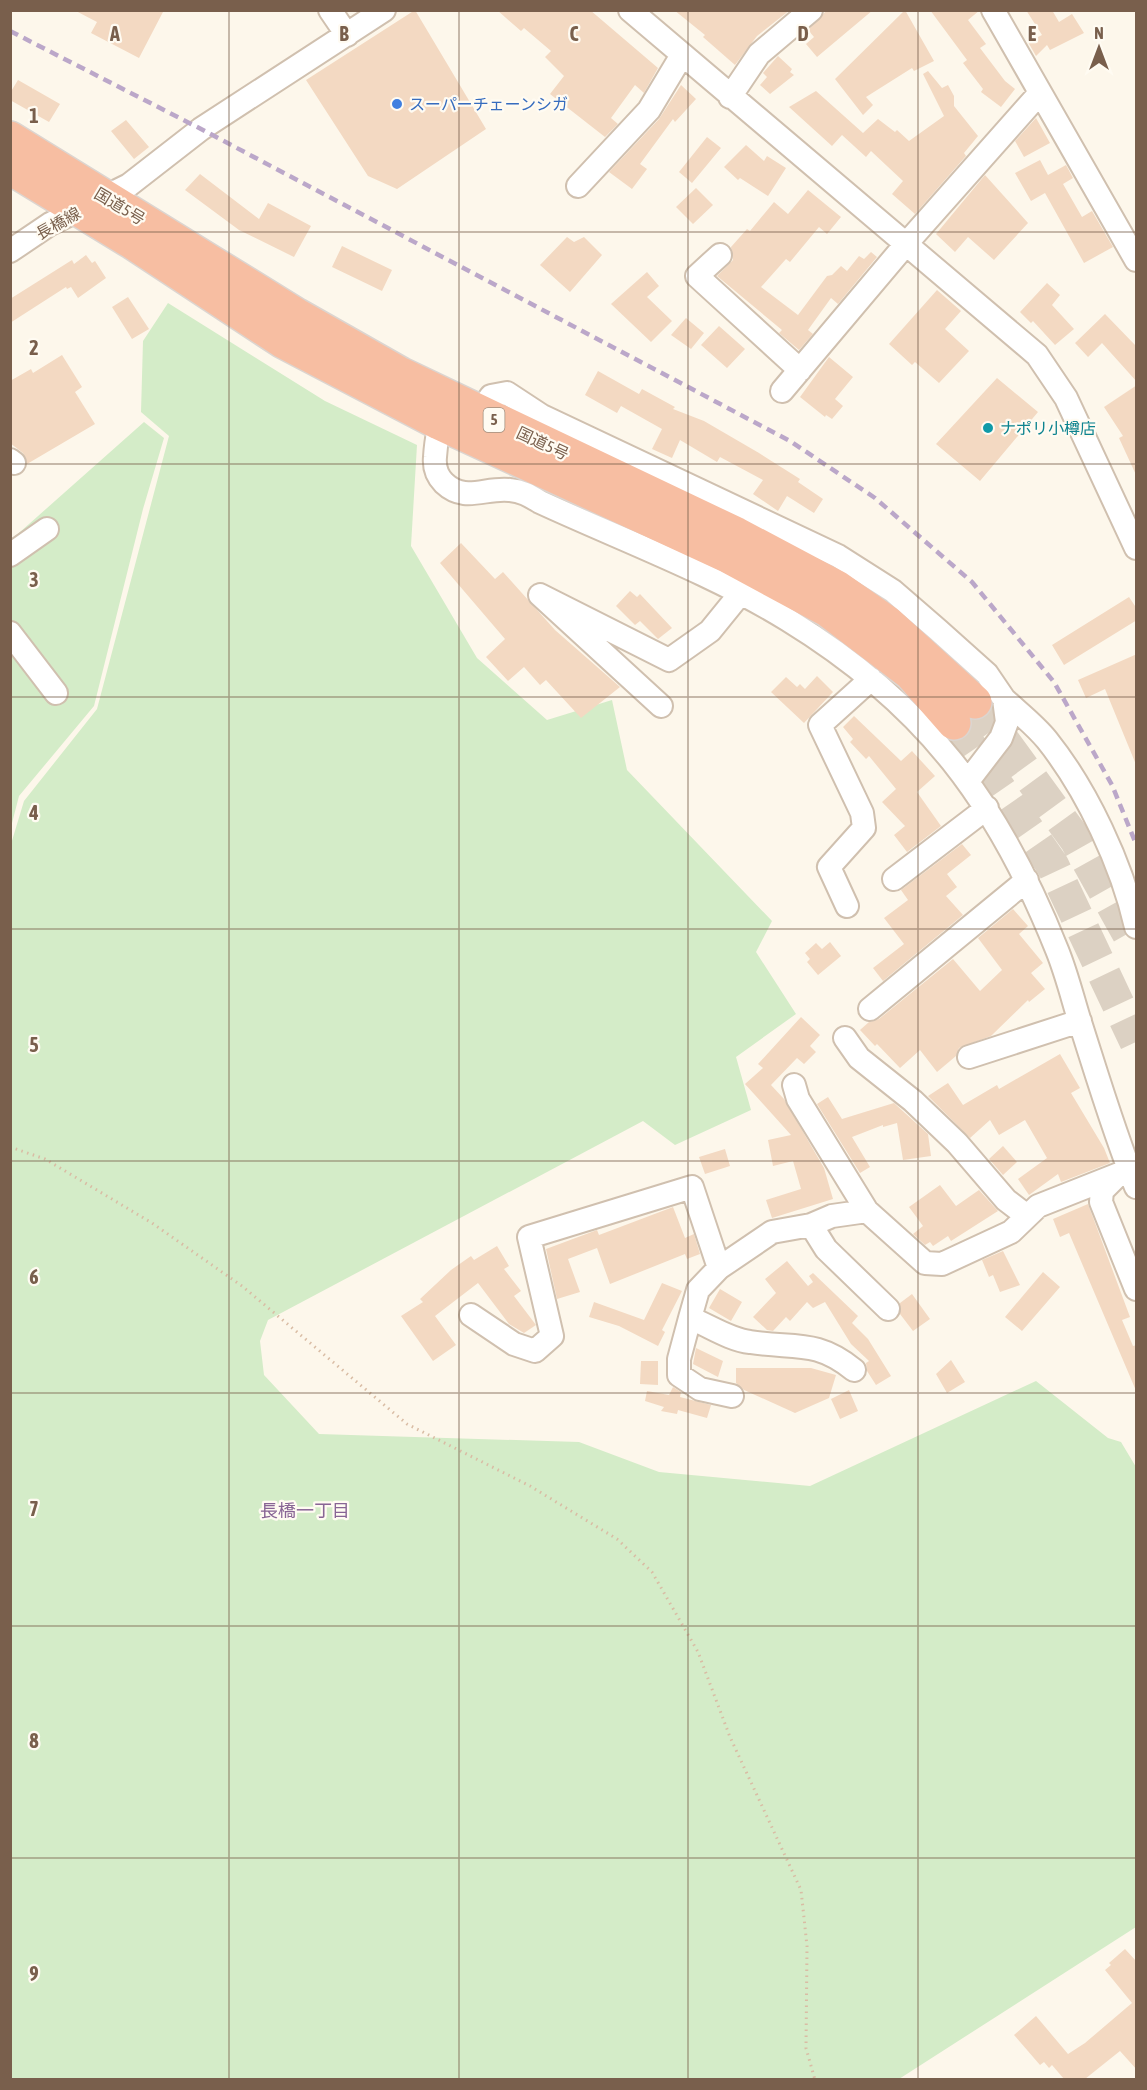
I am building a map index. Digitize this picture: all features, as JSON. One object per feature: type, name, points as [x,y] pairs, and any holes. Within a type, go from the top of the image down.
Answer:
[{"type":"highway","name":"国道5号","points":[[10,138],[94,204]]},
{"type":"highway","name":"国道5号","points":[[10,168],[94,204],[297,315],[457,412],[737,534],[837,587],[887,621],[978,708]]},
{"type":"street","points":[[330,10],[348,35]]},
{"type":"street","name":"長橋線","points":[[10,251],[50,224],[129,185],[201,129],[384,10]]},
{"type":"street","points":[[630,10],[730,97],[1018,338],[1054,377],[1066,398],[1137,548]]},
{"type":"street","points":[[993,10],[1039,94],[1137,260]]},
{"type":"street","points":[[730,97],[759,54],[797,14]]},
{"type":"street","points":[[578,186],[649,110],[682,55]]},
{"type":"street","points":[[782,391],[906,244],[1039,94]]},
{"type":"street","points":[[720,255],[697,276],[800,370]]},
{"type":"street","points":[[457,412],[434,464],[439,478],[449,488],[460,494],[476,495],[508,490],[528,494],[540,502],[740,594],[831,648],[871,679],[937,741],[987,808],[1027,880],[1058,952],[1128,1177]]},
{"type":"street","points":[[10,555],[47,529]]},
{"type":"street","points":[[661,706],[540,595],[669,660],[710,631],[740,594]]},
{"type":"street","points":[[10,633],[56,693]]},
{"type":"street","points":[[847,906],[829,867],[837,855],[864,828],[862,813],[820,725],[871,679]]},
{"type":"street","points":[[968,781],[1001,738],[1007,722],[978,708]]},
{"type":"street","points":[[978,708],[1047,739],[1085,798],[1114,861],[1137,927]]},
{"type":"street","points":[[894,879],[987,808]]},
{"type":"street","points":[[870,1009],[1027,880]]},
{"type":"street","points":[[969,1057],[1080,1020]]},
{"type":"street","points":[[845,1038],[859,1059],[913,1101],[957,1143],[1006,1200],[1027,1216]]},
{"type":"street","points":[[795,1084],[798,1099],[867,1211],[925,1263],[942,1264],[1011,1232],[1038,1206],[1128,1177]]},
{"type":"street","points":[[1128,1177],[1102,1191],[1101,1202],[1137,1290]]},
{"type":"street","points":[[471,1315],[514,1344],[536,1351],[552,1336],[529,1237],[692,1187],[719,1268]]},
{"type":"street","points":[[732,1396],[700,1389],[679,1375],[679,1359],[698,1290],[719,1268],[772,1232],[811,1225],[832,1216],[867,1211]]},
{"type":"street","points":[[811,1225],[826,1249],[888,1309]]},
{"type":"street","points":[[690,1317],[747,1342],[807,1346],[835,1354],[854,1370]]},
{"type":"path","points":[[10,1147],[45,1159],[152,1223],[242,1286],[407,1424],[549,1498],[617,1539],[652,1572],[698,1652],[730,1737],[801,1890],[807,1946],[806,2048],[815,2079]]},
{"type":"green space","points":[[168,303],[325,401],[417,445],[411,546],[477,658],[547,720],[612,700],[627,770],[772,921],[756,952],[796,1014],[736,1057],[751,1110],[675,1145],[643,1121],[268,1320],[260,1341],[264,1375],[319,1434],[579,1442],[659,1472],[810,1486],[1036,1381],[1108,1438],[1121,1442],[1136,1467],[1136,1927],[899,2079],[11,2080],[11,844],[24,801],[97,709],[169,436],[141,412],[143,341]]},
{"type":"green space","points":[[144,422],[164,438],[143,509],[94,706],[19,796],[11,827],[11,540]]},
{"type":"building","points":[[74,10],[164,10],[139,58],[91,33],[97,22]]},
{"type":"building","name":"スーパーチェーンシガ","points":[[415,10],[486,129],[397,189],[368,176],[306,80]]},
{"type":"building","points":[[497,10],[590,10],[658,68],[644,93],[635,85],[611,118],[618,124],[605,137],[550,94],[564,76],[545,57],[551,51],[524,28],[521,31]]},
{"type":"building","points":[[674,10],[790,10],[757,36],[735,65],[703,37],[705,35]]},
{"type":"building","points":[[827,10],[873,10],[817,57],[806,44],[814,37],[808,30]]},
{"type":"building","points":[[905,10],[934,61],[914,71],[912,68],[866,97],[873,105],[863,115],[835,79]]},
{"type":"building","points":[[930,10],[980,10],[968,20],[986,44],[980,48],[1005,81],[1015,89],[1001,107],[981,92],[983,89],[963,63],[967,60]]},
{"type":"building","points":[[1026,10],[1052,10],[1059,22],[1072,14],[1084,33],[1050,50],[1047,45],[1036,56],[1028,42],[1042,35]]},
{"type":"building","points":[[778,56],[792,69],[790,72],[794,75],[770,94],[760,85],[767,77],[763,73]]},
{"type":"building","points":[[928,71],[942,88],[948,85],[954,96],[954,106],[978,136],[964,153],[966,156],[915,214],[892,194],[903,181],[871,151],[866,157],[842,135],[832,146],[789,107],[816,91],[863,133],[878,119],[895,132],[897,130],[909,141],[944,116],[923,74]]},
{"type":"building","points":[[18,80],[60,104],[49,122],[10,100],[10,93]]},
{"type":"building","points":[[681,85],[696,99],[675,122],[673,119],[640,164],[647,169],[632,189],[609,172],[659,119]]},
{"type":"building","points":[[1036,118],[1050,143],[1024,157],[1015,141]]},
{"type":"building","points":[[126,120],[149,147],[134,159],[111,131]]},
{"type":"building","points":[[707,137],[721,148],[692,183],[679,172]]},
{"type":"building","points":[[746,145],[764,161],[767,156],[786,168],[768,196],[740,178],[738,180],[724,167]]},
{"type":"building","points":[[1040,160],[1048,175],[1066,165],[1073,178],[1063,184],[1082,217],[1092,211],[1113,247],[1084,263],[1045,193],[1031,201],[1015,173]]},
{"type":"building","points":[[200,174],[259,219],[268,203],[311,226],[294,257],[239,230],[185,190]]},
{"type":"building","points":[[985,175],[1028,223],[994,260],[968,237],[955,252],[936,234]]},
{"type":"building","points":[[696,188],[713,205],[693,224],[676,207]]},
{"type":"building","points":[[808,190],[841,217],[827,234],[819,227],[790,262],[786,259],[761,287],[798,315],[827,276],[832,275],[841,266],[847,271],[859,256],[864,259],[871,252],[877,257],[838,304],[831,298],[808,330],[813,334],[799,350],[779,333],[782,330],[717,276],[733,260],[731,247],[747,229],[750,231],[774,202],[788,214]]},
{"type":"building","points":[[567,237],[574,242],[584,237],[602,255],[570,292],[540,265]]},
{"type":"building","points":[[342,246],[392,270],[382,291],[332,267]]},
{"type":"building","points":[[86,255],[92,263],[95,261],[106,278],[78,298],[71,287],[67,289],[66,287],[10,323],[10,299],[72,260],[74,264]]},
{"type":"building","points":[[647,272],[659,286],[647,297],[672,321],[651,342],[611,304]]},
{"type":"building","points":[[1047,283],[1060,295],[1052,305],[1074,329],[1055,345],[1033,321],[1031,323],[1020,312]]},
{"type":"building","points":[[937,290],[961,311],[945,329],[969,351],[939,383],[915,362],[912,365],[889,344]]},
{"type":"building","points":[[128,297],[149,329],[132,339],[112,307]]},
{"type":"building","points":[[1105,314],[1137,347],[1137,382],[1102,343],[1088,357],[1075,343]]},
{"type":"building","points":[[686,318],[704,333],[691,349],[671,335]]},
{"type":"building","points":[[719,326],[745,349],[727,368],[701,345]]},
{"type":"building","points":[[62,355],[82,387],[75,392],[95,424],[27,464],[23,453],[10,443],[10,381],[31,369],[33,373]]},
{"type":"building","points":[[829,357],[853,377],[835,399],[843,406],[832,419],[826,415],[825,417],[800,397]]},
{"type":"building","points":[[598,371],[639,394],[642,389],[675,407],[673,409],[704,421],[800,479],[798,482],[823,499],[814,513],[787,496],[778,511],[753,494],[763,480],[720,457],[717,462],[680,440],[672,458],[652,449],[662,429],[621,406],[617,413],[585,395]]},
{"type":"building","name":"ナポリ小樽店","points":[[997,378],[1038,412],[980,481],[936,444]]},
{"type":"building","points":[[1137,385],[1137,477],[1119,438],[1123,436],[1104,407]]},
{"type":"building","points":[[461,543],[495,579],[503,572],[555,630],[620,687],[581,718],[546,680],[540,685],[524,667],[508,681],[486,657],[505,639],[440,563]]},
{"type":"building","points":[[630,591],[637,597],[640,594],[672,628],[658,639],[640,621],[635,625],[616,606]]},
{"type":"building","points":[[1129,597],[1137,609],[1137,620],[1064,665],[1052,645]]},
{"type":"building","points":[[1137,654],[1137,767],[1105,689],[1086,698],[1078,680]]},
{"type":"building","points":[[817,676],[833,692],[804,723],[771,692],[786,677],[797,687],[800,684],[805,689]]},
{"type":"building","points":[[854,716],[901,761],[912,751],[935,776],[917,792],[941,826],[907,852],[894,835],[905,826],[882,802],[896,789],[869,756],[866,759],[850,742],[853,739],[843,727]]},
{"type":"building","points":[[962,844],[971,855],[947,874],[957,887],[946,896],[963,915],[883,981],[873,968],[904,944],[884,918],[908,900],[901,890]]},
{"type":"building","points":[[1013,909],[1028,926],[1019,934],[1043,963],[1031,973],[1045,989],[1029,1002],[1028,1000],[991,1036],[959,1048],[956,1056],[937,1072],[920,1050],[900,1068],[860,1030],[869,1022],[879,1019],[953,959],[980,991],[1002,970],[978,938]]},
{"type":"building","points":[[830,942],[841,956],[818,975],[807,962],[810,959],[805,953],[816,943],[822,949]]},
{"type":"building","points":[[801,1017],[820,1035],[810,1046],[816,1052],[804,1064],[797,1058],[771,1085],[784,1099],[824,1168],[833,1199],[772,1218],[766,1200],[801,1189],[793,1161],[773,1166],[768,1140],[791,1135],[745,1084],[763,1068],[758,1064]]},
{"type":"building","points":[[1060,1054],[1080,1088],[1071,1093],[1104,1148],[1110,1163],[1061,1182],[1058,1174],[1029,1195],[1018,1179],[1047,1158],[1025,1120],[999,1135],[990,1120],[970,1138],[928,1096],[948,1083],[963,1105],[997,1085],[999,1089]]},
{"type":"building","points":[[828,1097],[842,1119],[894,1103],[928,1134],[931,1156],[903,1160],[897,1123],[883,1127],[883,1125],[852,1137],[870,1167],[860,1173],[817,1104]]},
{"type":"building","points":[[1003,1146],[1017,1162],[1003,1175],[989,1159]]},
{"type":"building","points":[[725,1149],[730,1166],[705,1174],[699,1157]]},
{"type":"building","points":[[940,1185],[956,1206],[979,1190],[998,1211],[951,1241],[948,1236],[933,1246],[930,1242],[925,1245],[913,1234],[923,1226],[909,1207]]},
{"type":"building","points":[[1088,1204],[1130,1317],[1122,1320],[1133,1346],[1137,1345],[1137,1393],[1069,1233],[1060,1237],[1053,1219]]},
{"type":"building","points":[[673,1207],[685,1238],[694,1234],[700,1254],[687,1259],[685,1254],[610,1284],[597,1248],[568,1259],[580,1292],[557,1299],[546,1249],[597,1230],[599,1235]]},
{"type":"building","points":[[497,1246],[509,1266],[504,1269],[521,1291],[514,1296],[536,1325],[524,1333],[509,1324],[478,1283],[435,1316],[456,1345],[433,1361],[401,1316],[423,1302],[420,1299],[451,1270],[471,1256],[474,1260]]},
{"type":"building","points":[[1003,1251],[1020,1285],[1000,1292],[993,1275],[989,1277],[982,1260]]},
{"type":"building","points":[[787,1261],[808,1286],[813,1282],[809,1276],[813,1273],[858,1316],[852,1323],[868,1339],[891,1376],[876,1385],[867,1371],[866,1363],[869,1361],[851,1344],[825,1302],[813,1308],[807,1302],[790,1321],[786,1317],[773,1331],[767,1330],[753,1317],[776,1293],[765,1279]]},
{"type":"building","points":[[1043,1272],[1060,1287],[1022,1331],[1005,1317]]},
{"type":"building","points":[[662,1283],[682,1291],[662,1330],[665,1332],[658,1346],[619,1326],[589,1317],[594,1302],[644,1320]]},
{"type":"building","points":[[720,1289],[742,1302],[731,1321],[709,1308]]},
{"type":"building","points":[[912,1294],[930,1319],[913,1331],[900,1314],[900,1303]]},
{"type":"building","points":[[696,1348],[723,1361],[718,1377],[693,1364]]},
{"type":"building","points":[[951,1360],[965,1382],[947,1393],[936,1374]]},
{"type":"building","points":[[641,1361],[658,1361],[658,1385],[640,1384]]},
{"type":"building","points":[[736,1368],[811,1368],[836,1375],[829,1398],[795,1413],[744,1390],[736,1383]]},
{"type":"building","points":[[673,1387],[681,1392],[680,1397],[711,1405],[707,1418],[678,1410],[677,1414],[661,1411],[664,1407],[645,1401],[647,1391],[669,1395]]},
{"type":"building","points":[[849,1390],[858,1411],[840,1419],[831,1399]]},
{"type":"building","points":[[1125,1949],[1137,1962],[1137,2070],[1120,2051],[1085,2079],[1064,2079],[1052,2065],[1049,2068],[1044,2062],[1040,2065],[1014,2035],[1036,2016],[1068,2054],[1085,2043],[1132,2003],[1105,1970],[1111,1965],[1109,1963]]},
{"type":"tunnel","points":[[975,702],[1076,840],[1136,947]]},
{"type":"tunnel","points":[[954,723],[1053,866],[1136,1042]]},
{"type":"railway","points":[[10,31],[201,129],[790,441],[875,498],[972,582],[1054,682],[1112,785],[1136,844]]},
{"type":"place","name":"スーパーチェーンシガ","points":[[397,104]]},
{"type":"place","name":"ナポリ小樽店","points":[[988,428]]},
{"type":"district","name":"長橋一丁目","points":[[305,1511]]}]
